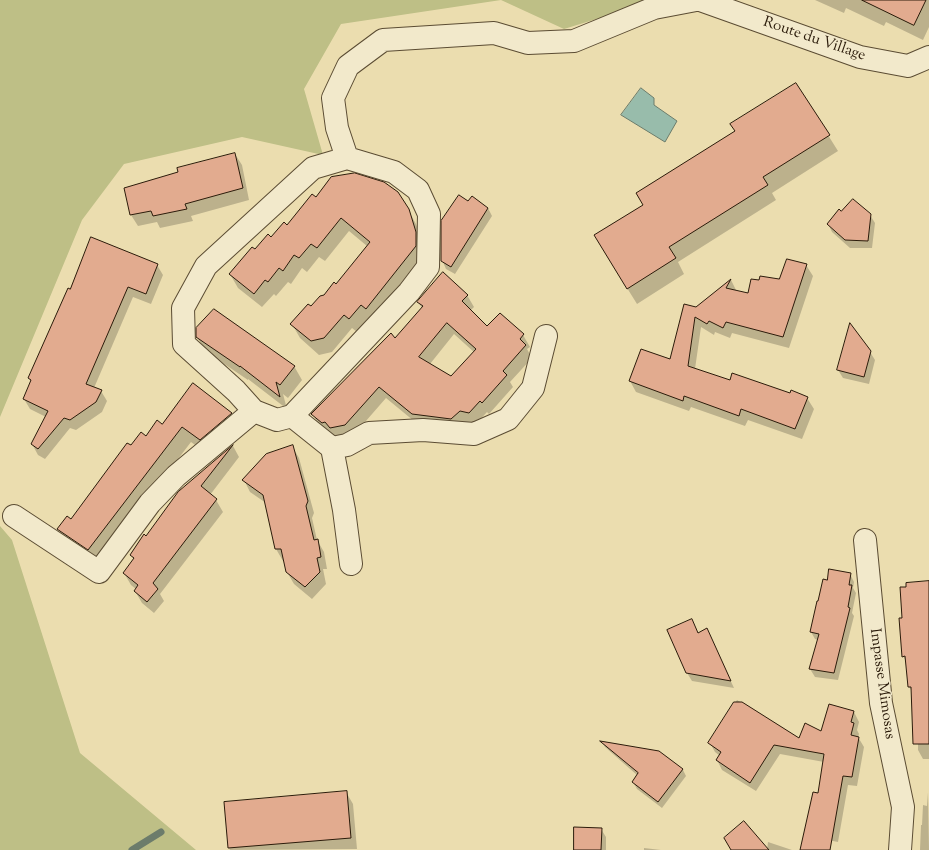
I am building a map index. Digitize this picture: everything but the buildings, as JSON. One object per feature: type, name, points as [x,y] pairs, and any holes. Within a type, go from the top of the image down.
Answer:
[{"type":"street","points":[[347,158],[337,128],[333,98],[348,66],[383,40],[494,33],[528,43],[574,41],[654,8],[696,0]]},
{"type":"street","name":"Route du Village","points":[[700,0],[860,57],[908,66],[929,57]]},
{"type":"street","points":[[347,158],[394,172],[418,190],[429,214],[428,266],[409,292],[292,416],[277,420],[254,411],[236,391],[184,344],[183,308],[206,266],[307,173],[313,168],[347,158]]},
{"type":"street","points":[[332,448],[346,445],[369,433],[423,430],[474,434],[508,419],[533,388],[546,336]]},
{"type":"street","points":[[14,516],[99,572],[150,504],[176,476],[254,411]]},
{"type":"street","points":[[292,416],[332,448],[344,510],[351,564]]},
{"type":"street","name":"Impasse Mimosas","points":[[865,540],[881,703],[903,807],[900,850]]},
{"type":"green space","points":[[0,0],[501,0],[341,24],[304,89],[323,155],[242,137],[124,164],[82,220],[0,417]]},
{"type":"green space","points":[[501,0],[658,0],[564,29]]},
{"type":"green space","points":[[0,526],[12,540],[80,753],[196,850],[0,850]]},
{"type":"shaded area","points":[[641,88],[654,98],[654,105],[677,121],[665,142],[621,115]]},
{"type":"waterway","points":[[132,850],[161,832]]}]
